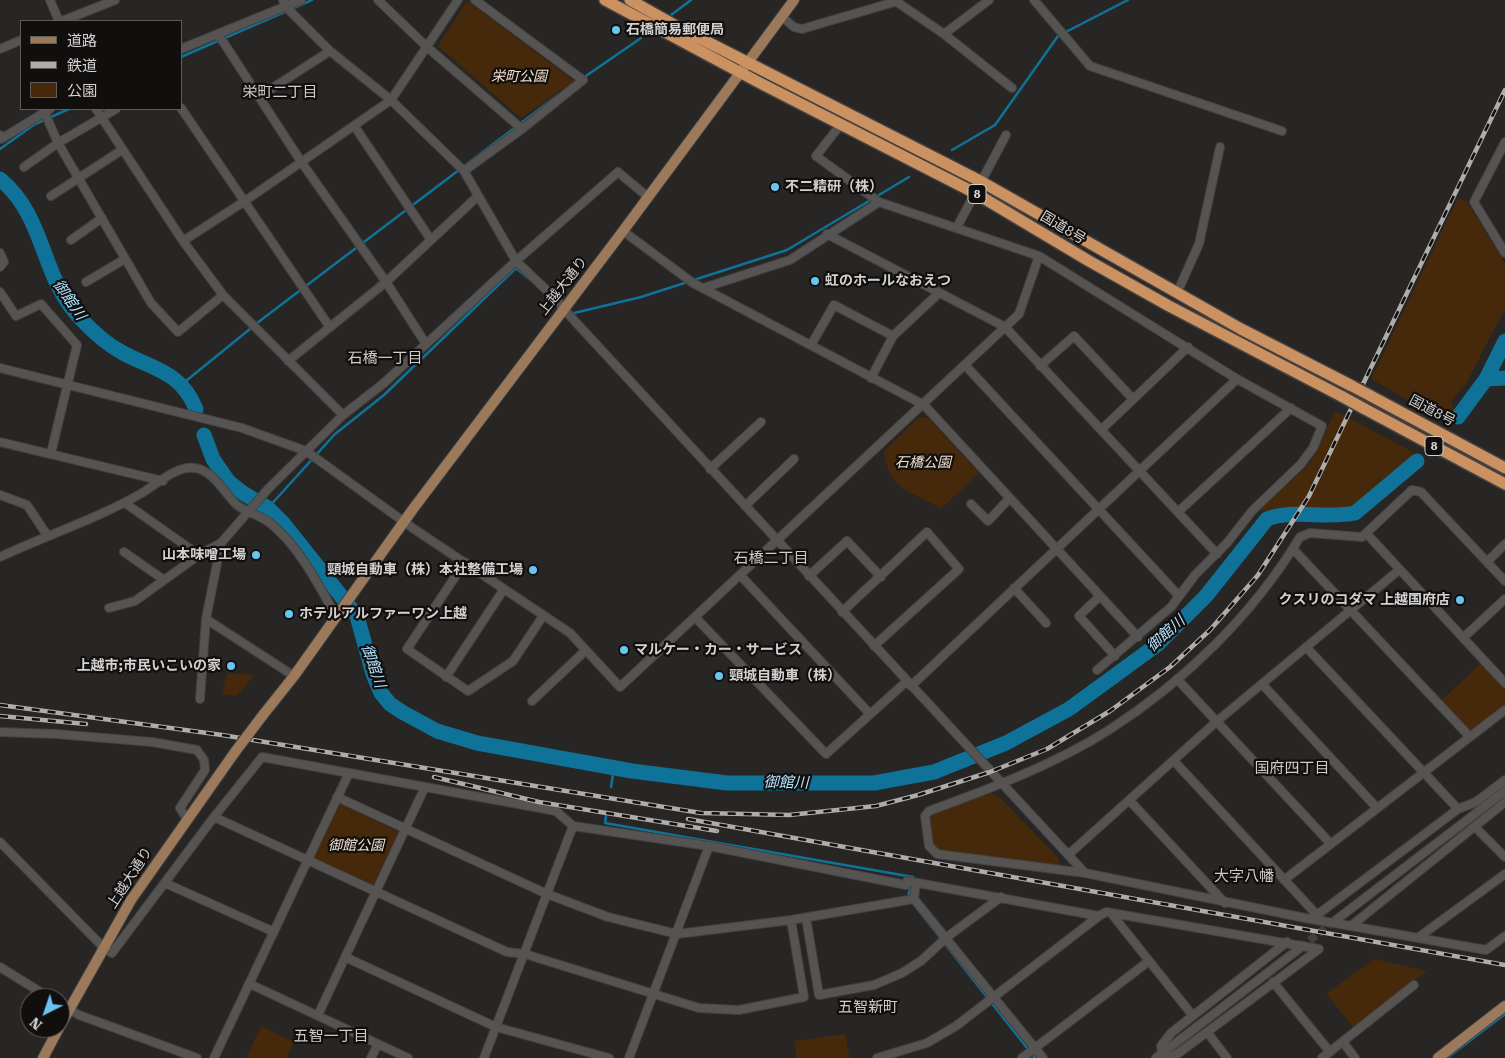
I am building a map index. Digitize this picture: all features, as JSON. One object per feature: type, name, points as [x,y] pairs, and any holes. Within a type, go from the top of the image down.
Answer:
[{"type":"highway","name":"国道8号","points":[[605,0],[975,193],[1169,306],[1505,484]]},
{"type":"highway","name":"国道8号","points":[[630,0],[982,182],[1177,293],[1505,468]]},
{"type":"main road","name":"上越大通り","points":[[338,613],[356,591],[404,521],[623,231],[794,0]]},
{"type":"main road","points":[[294,676],[338,613]]},
{"type":"main road","name":"上越大通り","points":[[70,998],[131,900],[187,819],[235,752],[294,676]]},
{"type":"main road","points":[[1438,1058],[1505,1006]]},
{"type":"main road","name":"上越大通り","points":[[43,1058],[54,1038]]},
{"type":"street","points":[[50,0],[59,20]]},
{"type":"street","points":[[64,20],[114,0]]},
{"type":"street","points":[[182,49],[284,3],[301,0]]},
{"type":"street","points":[[378,0],[427,47],[522,129]]},
{"type":"street","points":[[183,241],[302,163],[391,100],[458,0]]},
{"type":"street","points":[[464,171],[522,129],[583,80],[475,0]]},
{"type":"street","points":[[944,34],[990,0]]},
{"type":"street","points":[[1034,0],[1090,66],[1282,131]]},
{"type":"street","points":[[782,17],[794,27],[802,29],[897,1],[944,34],[1012,88]]},
{"type":"street","points":[[284,3],[330,51],[391,100],[464,171],[516,261],[556,298],[563,309],[776,541],[1085,873]]},
{"type":"street","points":[[218,34],[302,163],[386,282],[426,344]]},
{"type":"street","points":[[0,49],[20,40]]},
{"type":"street","points":[[260,96],[330,51]]},
{"type":"street","points":[[182,109],[329,326]]},
{"type":"street","points":[[0,135],[2,138],[47,110],[58,143],[125,259],[151,303],[178,332],[223,295]]},
{"type":"street","points":[[97,110],[183,241],[223,295],[343,415]]},
{"type":"street","points":[[24,168],[58,143],[114,110]]},
{"type":"street","points":[[841,124],[816,156],[877,201],[1039,256],[1237,378],[1322,426],[1313,448],[1301,464],[1252,511],[1165,613],[1097,670]]},
{"type":"street","points":[[355,127],[431,240]]},
{"type":"street","points":[[957,227],[1006,135]]},
{"type":"street","points":[[1505,142],[1502,158],[1474,202],[1505,251]]},
{"type":"street","points":[[1177,293],[1199,244],[1220,147]]},
{"type":"street","points":[[51,196],[122,150]]},
{"type":"street","points":[[109,608],[135,601],[199,555],[220,543],[268,489],[343,415],[384,383],[516,261],[618,172],[648,197]]},
{"type":"street","points":[[288,361],[329,326],[386,282],[478,196]]},
{"type":"street","points":[[703,288],[790,260],[877,201]]},
{"type":"street","points":[[71,240],[102,218]]},
{"type":"street","points":[[623,231],[703,288],[924,405],[1138,637]]},
{"type":"street","points":[[827,234],[1005,327],[1217,554]]},
{"type":"street","points":[[0,254],[4,262],[0,267]]},
{"type":"street","points":[[0,368],[242,428],[306,451],[404,521],[570,633],[620,687],[924,405],[1019,314],[1039,256]]},
{"type":"street","points":[[86,282],[125,259]]},
{"type":"street","points":[[0,292],[16,316],[41,304],[77,345],[51,453]]},
{"type":"street","points":[[871,378],[893,336],[939,293]]},
{"type":"street","points":[[811,346],[834,305],[893,336]]},
{"type":"street","points":[[1040,366],[1074,336],[1133,399]]},
{"type":"street","points":[[1102,430],[1188,347]]},
{"type":"street","points":[[966,365],[1179,596]]},
{"type":"street","points":[[695,617],[826,754],[870,714],[909,684],[1014,588],[1237,378]]},
{"type":"street","points":[[1178,512],[1291,408]]},
{"type":"street","points":[[710,469],[761,422]]},
{"type":"street","points":[[0,442],[163,481]]},
{"type":"street","points":[[745,506],[794,460]]},
{"type":"street","points":[[0,557],[47,535],[125,503],[178,470],[197,468],[206,472],[237,505],[262,517],[276,529],[306,566],[338,613]]},
{"type":"street","points":[[1505,581],[1417,489],[1410,491],[1362,537],[1304,534],[1300,537],[1263,593],[1233,627],[1177,679],[1107,731],[1063,755],[1000,783],[928,811],[924,819],[930,849],[941,854],[1085,873],[1225,903],[1313,917],[1351,926],[1486,950],[1505,936]]},
{"type":"street","points":[[0,495],[19,500],[28,505],[47,535]]},
{"type":"street","points":[[971,504],[988,521],[1010,498]]},
{"type":"street","points":[[125,503],[199,555]]},
{"type":"street","points":[[842,612],[927,532],[959,569],[874,646]]},
{"type":"street","points":[[1366,533],[1505,683]]},
{"type":"street","points":[[809,576],[847,540],[881,577]]},
{"type":"street","points":[[200,699],[206,618],[220,543]]},
{"type":"street","points":[[1487,562],[1505,544]]},
{"type":"street","points":[[1293,549],[1470,737]]},
{"type":"street","points":[[124,552],[164,580]]},
{"type":"street","points":[[465,562],[407,649],[446,677],[468,691],[513,661],[543,616]]},
{"type":"street","points":[[1068,855],[1216,722],[1399,570]]},
{"type":"street","points":[[740,575],[870,714]]},
{"type":"street","points":[[1014,588],[1046,624]]},
{"type":"street","points":[[446,677],[504,589]]},
{"type":"street","points":[[1100,596],[1079,616],[1115,656]]},
{"type":"street","points":[[1463,638],[1505,599]]},
{"type":"street","points":[[206,618],[294,676]]},
{"type":"street","points":[[1306,647],[1458,809]]},
{"type":"street","points":[[532,701],[586,650]]},
{"type":"street","points":[[1177,679],[1331,844]]},
{"type":"street","points":[[1262,684],[1377,808]]},
{"type":"street","points":[[1284,880],[1505,710]]},
{"type":"street","points":[[0,732],[56,734],[152,742],[197,750],[204,760],[205,770],[180,808],[182,814],[187,819]]},
{"type":"street","points":[[0,842],[103,947],[112,953],[214,817],[262,757],[556,811],[573,826],[709,846],[906,885],[907,881],[1099,916]]},
{"type":"street","points":[[1174,761],[1284,880],[1313,917]]},
{"type":"street","points":[[214,1058],[349,773]]},
{"type":"street","points":[[1313,917],[1458,809],[1476,802],[1505,780]]},
{"type":"street","points":[[318,1015],[424,787]]},
{"type":"street","points":[[1336,920],[1505,791]]},
{"type":"street","points":[[337,797],[547,894],[608,917],[677,934],[806,918],[914,899]]},
{"type":"street","points":[[1130,801],[1225,903]]},
{"type":"street","points":[[1351,926],[1505,802]]},
{"type":"street","points":[[214,817],[492,947],[525,954],[684,1005],[721,1010],[739,1010],[804,997],[791,920]]},
{"type":"street","points":[[484,1058],[573,826]]},
{"type":"street","points":[[1475,827],[1505,857]]},
{"type":"street","points":[[628,1058],[654,995],[709,846]]},
{"type":"street","points":[[1419,937],[1505,874]]},
{"type":"street","points":[[165,883],[274,932]]},
{"type":"street","points":[[916,883],[914,899],[947,937],[1043,1058]]},
{"type":"street","points":[[806,918],[819,995],[874,985],[890,978],[921,961],[947,937],[1001,898]]},
{"type":"street","points":[[1111,912],[1193,1016]]},
{"type":"street","points":[[877,1058],[927,1043],[956,1026],[1099,916],[1111,912],[1319,949],[1176,1055],[1168,1057],[1159,1056]]},
{"type":"street","points":[[1159,1056],[1163,1041],[1287,942]]},
{"type":"street","points":[[1159,1056],[1300,948]]},
{"type":"street","points":[[344,957],[496,1027],[610,1058]]},
{"type":"street","points":[[1022,1058],[1149,961]]},
{"type":"street","points":[[0,967],[34,988]]},
{"type":"street","points":[[1273,982],[1330,1052]]},
{"type":"street","points":[[250,984],[408,1058]]},
{"type":"street","points":[[1322,1058],[1414,985]]},
{"type":"street","points":[[70,1009],[197,1058]]},
{"type":"street","points":[[1207,1032],[1227,1058]]},
{"type":"street","points":[[1343,1042],[1355,1058]]},
{"type":"street","points":[[370,1058],[378,1044]]},
{"type":"green space","name":"栄町公園","points":[[467,1],[574,81],[521,118],[438,46]]},
{"type":"green space","points":[[1458,198],[1467,202],[1505,263],[1505,309],[1466,384],[1451,401],[1456,414],[1448,424],[1371,379]]},
{"type":"green space","points":[[1335,411],[1415,453],[1371,496],[1347,510],[1308,513],[1259,510],[1311,462]]},
{"type":"green space","name":"石橋公園","points":[[918,418],[928,418],[979,473],[941,509],[904,489],[891,475],[886,465],[884,451]]},
{"type":"green space","points":[[1481,663],[1505,690],[1505,706],[1471,732],[1441,701]]},
{"type":"green space","points":[[227,673],[254,675],[237,696],[222,694]]},
{"type":"green space","points":[[989,794],[995,794],[1000,798],[1058,857],[1060,866],[1057,868],[940,851],[933,846],[928,823],[932,813]]},
{"type":"green space","name":"御館公園","points":[[340,804],[399,832],[372,888],[313,860]]},
{"type":"green space","points":[[1374,959],[1427,971],[1354,1028],[1326,994]]},
{"type":"green space","points":[[261,1026],[294,1042],[287,1058],[246,1058]]},
{"type":"green space","points":[[845,1034],[850,1058],[797,1058],[794,1041]]},
{"type":"waterway","points":[[182,57],[312,0]]},
{"type":"waterway","points":[[671,15],[691,0]]},
{"type":"waterway","points":[[952,150],[995,125],[1058,36],[1128,0]]},
{"type":"waterway","points":[[583,78],[641,38]]},
{"type":"waterway","points":[[181,385],[261,320],[558,95]]},
{"type":"waterway","points":[[0,149],[35,124],[67,110]]},
{"type":"waterway","points":[[570,314],[641,297],[787,250],[909,177]]},
{"type":"waterway","name":"御館川","points":[[0,179],[15,194],[26,211],[35,228],[57,283],[66,301],[79,317],[111,346],[156,368],[175,380],[183,387],[196,409]]},
{"type":"waterway","points":[[268,508],[335,434],[384,395],[516,268],[528,278]]},
{"type":"waterway","name":"御館川","points":[[1458,417],[1486,379],[1505,341]]},
{"type":"waterway","points":[[1486,379],[1505,378]]},
{"type":"waterway","name":"御館川","points":[[204,435],[213,459],[228,481],[243,493],[268,508],[283,523],[357,616],[373,674],[381,693],[390,704],[402,712],[437,731],[477,743],[632,771],[727,783],[874,783],[934,772],[1006,743],[1069,709],[1158,644],[1206,596],[1267,519],[1298,514],[1344,515],[1355,513],[1417,461]]},
{"type":"waterway","points":[[611,787],[614,768]]},
{"type":"waterway","points":[[606,816],[605,823],[913,877],[908,897],[1035,1058]]},
{"type":"waterway","points":[[1447,1058],[1505,1014]]},
{"type":"tunnel","points":[[1300,948],[1336,920]]},
{"type":"railway","points":[[0,705],[222,735],[701,813],[789,815],[876,806],[990,772],[1047,749],[1110,711],[1170,667],[1210,630],[1258,575],[1309,496],[1505,90]]},
{"type":"railway","points":[[0,716],[86,724]]},
{"type":"railway","points":[[434,777],[539,802],[717,831]]},
{"type":"railway","points":[[688,819],[1505,965]]},
{"type":"place","name":"石橋簡易郵便局","points":[[616,30]]},
{"type":"place","name":"不二精研（株）","points":[[775,187]]},
{"type":"place","name":"虹のホールなおえつ","points":[[815,281]]},
{"type":"place","name":"山本味噌工場","points":[[256,555]]},
{"type":"place","name":"頸城自動車（株）本社整備工場","points":[[533,570]]},
{"type":"place","name":"クスリのコダマ 上越国府店","points":[[1460,600]]},
{"type":"place","name":"ホテルアルファーワン上越","points":[[289,614]]},
{"type":"place","name":"マルケー・カー・サービス","points":[[624,650]]},
{"type":"place","name":"上越市;市民いこいの家","points":[[231,666]]},
{"type":"place","name":"頸城自動車（株）","points":[[719,676]]},
{"type":"district","name":"栄町二丁目","points":[[280,93]]},
{"type":"district","name":"石橋一丁目","points":[[385,359]]},
{"type":"district","name":"石橋二丁目","points":[[771,559]]},
{"type":"district","name":"国府四丁目","points":[[1292,769]]},
{"type":"district","name":"大字八幡","points":[[1244,877]]},
{"type":"district","name":"五智新町","points":[[868,1008]]},
{"type":"district","name":"五智一丁目","points":[[331,1037]]}]
